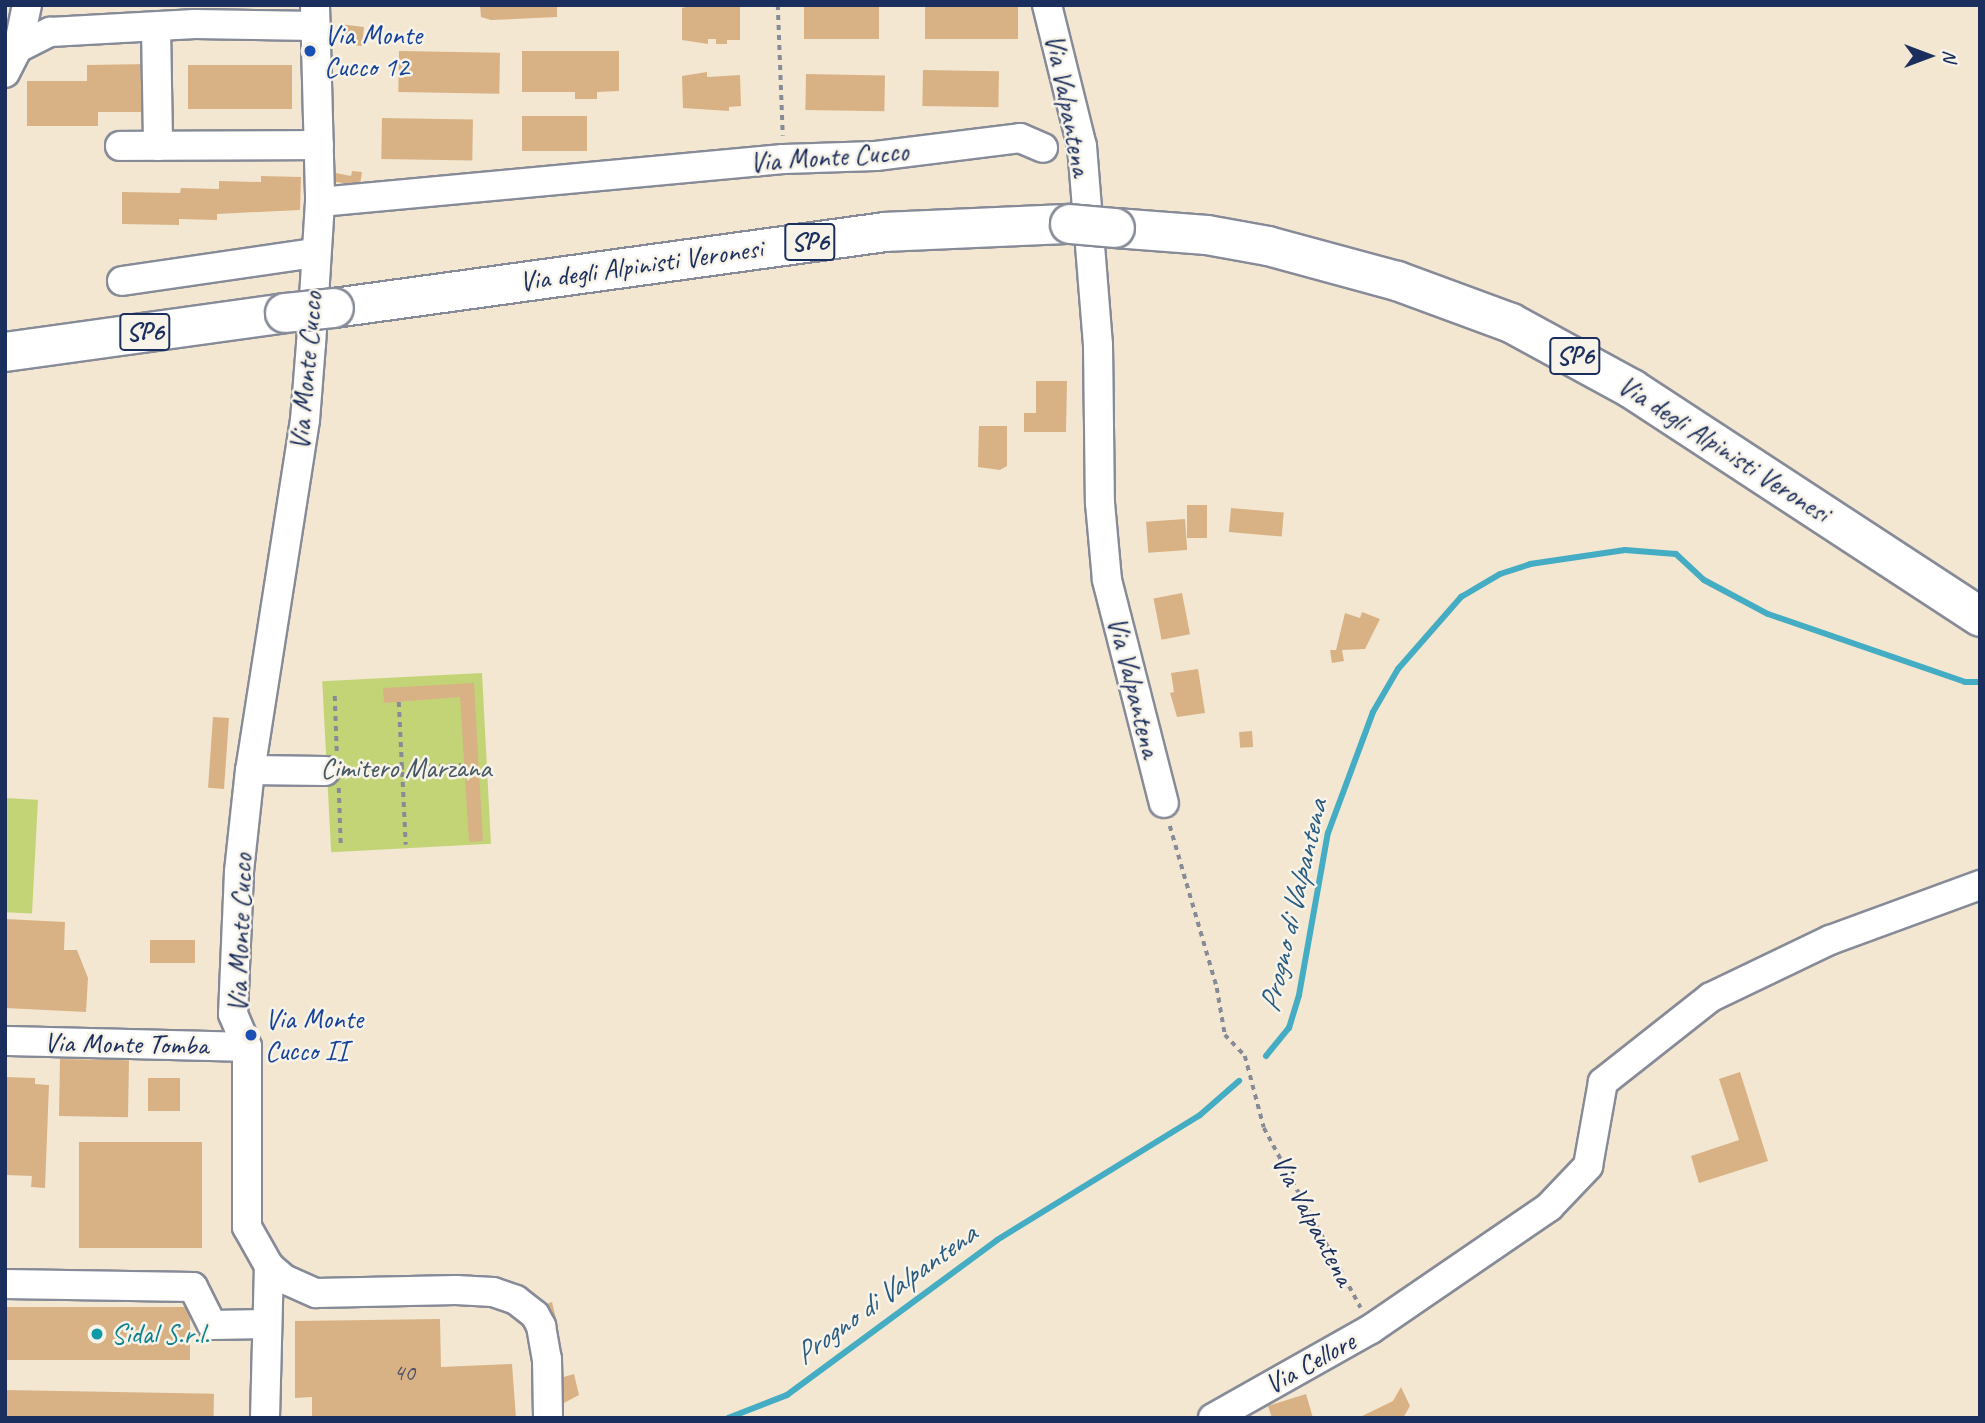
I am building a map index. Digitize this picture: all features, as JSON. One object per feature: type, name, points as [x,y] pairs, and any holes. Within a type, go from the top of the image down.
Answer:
[{"type":"highway","name":"Via degli Alpinisti Veronesi","points":[[5,352],[885,232],[1070,223],[1207,235],[1268,246],[1397,281],[1511,323],[1632,389],[1980,617]]},
{"type":"street","points":[[5,73],[18,48],[27,5]]},
{"type":"street","name":"Via Valpantena","points":[[1047,5],[1082,146],[1097,333],[1100,503],[1107,580],[1164,803]]},
{"type":"street","name":"Via Monte Cucco","points":[[18,48],[50,32],[315,15],[320,202],[304,420],[250,770],[239,872],[233,1014],[247,1047],[246,1216],[255,1247],[269,1266],[284,1279],[316,1293],[456,1290],[493,1292],[516,1300],[535,1315],[541,1326],[547,1359],[548,1418]]},
{"type":"street","points":[[156,27],[158,146]]},
{"type":"street","name":"Via Monte Cucco","points":[[320,202],[783,159],[876,156],[1020,138],[1043,148]]},
{"type":"street","points":[[120,146],[319,145]]},
{"type":"street","name":"Via Monte Cucco","points":[[122,281],[315,253]]},
{"type":"street","points":[[250,770],[326,771]]},
{"type":"street","name":"Via Cellore","points":[[1213,1418],[1371,1329],[1549,1207],[1588,1166],[1603,1082],[1712,997],[1830,940],[1980,884]]},
{"type":"street","name":"Via Monte Tomba","points":[[5,1041],[247,1047]]},
{"type":"street","points":[[264,1418],[269,1266]]},
{"type":"street","points":[[5,1284],[193,1287],[212,1325],[265,1324]]},
{"type":"path","points":[[778,5],[783,159]]},
{"type":"path","points":[[398,702],[406,845]]},
{"type":"path","points":[[326,771],[461,765]]},
{"type":"path","name":"Via Valpantena","points":[[1164,803],[1217,988],[1225,1035],[1245,1056],[1264,1128],[1371,1329]]},
{"type":"green space","name":"Cimitero Marzana","points":[[482,673],[491,844],[331,852],[322,681]]},
{"type":"green space","points":[[5,798],[38,800],[32,914],[5,912]]},
{"type":"building","points":[[480,5],[557,5],[557,17],[491,20],[481,17]]},
{"type":"building","points":[[694,5],[740,7],[740,40],[727,40],[727,44],[716,44],[716,39],[708,39],[708,44],[682,40],[682,8]]},
{"type":"building","points":[[804,5],[879,5],[879,39],[804,39]]},
{"type":"building","points":[[925,7],[1018,7],[1018,39],[925,39]]},
{"type":"building","points":[[339,24],[364,27],[362,46],[341,44]]},
{"type":"building","points":[[399,51],[500,53],[499,94],[398,92]]},
{"type":"building","points":[[522,51],[619,51],[619,91],[597,92],[597,99],[575,99],[575,92],[522,92]]},
{"type":"building","points":[[148,64],[148,112],[98,112],[98,126],[27,126],[27,81],[87,81],[87,65]]},
{"type":"building","points":[[188,65],[292,65],[292,109],[188,109]]},
{"type":"building","points":[[923,70],[999,71],[998,107],[922,106]]},
{"type":"building","points":[[707,72],[707,77],[740,75],[741,106],[729,107],[729,111],[683,108],[682,76]]},
{"type":"building","points":[[806,74],[885,75],[884,111],[805,110]]},
{"type":"building","points":[[522,116],[587,116],[587,151],[522,151]]},
{"type":"building","points":[[382,118],[473,120],[472,161],[381,159]]},
{"type":"building","points":[[352,171],[362,172],[360,185],[335,182],[336,173],[351,176]]},
{"type":"building","points":[[261,176],[301,177],[300,210],[217,214],[217,220],[179,219],[179,225],[122,224],[122,192],[180,193],[181,188],[219,189],[219,181],[261,182]]},
{"type":"building","points":[[1036,381],[1067,381],[1066,432],[1024,432],[1024,413],[1036,413]]},
{"type":"building","points":[[979,426],[1007,426],[1007,466],[1000,470],[978,467]]},
{"type":"building","points":[[1187,505],[1207,505],[1207,538],[1187,538]]},
{"type":"building","points":[[1231,508],[1284,513],[1282,537],[1229,532]]},
{"type":"building","points":[[1185,519],[1187,550],[1148,553],[1146,522]]},
{"type":"building","points":[[1182,593],[1190,634],[1162,640],[1154,599]]},
{"type":"building","points":[[1362,612],[1380,619],[1365,649],[1342,650],[1344,661],[1332,663],[1330,650],[1336,650],[1345,613],[1360,618]]},
{"type":"building","points":[[1198,669],[1205,713],[1177,717],[1170,693],[1174,692],[1171,673]]},
{"type":"building","points":[[474,683],[483,841],[469,842],[460,697],[384,703],[383,688]]},
{"type":"building","points":[[213,717],[229,718],[224,789],[208,788]]},
{"type":"building","points":[[1252,731],[1253,747],[1240,748],[1239,732]]},
{"type":"building","points":[[5,919],[65,922],[64,950],[77,950],[88,978],[86,1012],[5,1008]]},
{"type":"building","points":[[150,940],[195,940],[195,963],[150,963]]},
{"type":"building","points":[[60,1059],[129,1060],[128,1117],[59,1116]]},
{"type":"building","points":[[1740,1072],[1768,1161],[1699,1183],[1691,1156],[1739,1140],[1719,1079]]},
{"type":"building","points":[[5,1077],[35,1078],[35,1084],[49,1085],[45,1188],[31,1187],[32,1176],[5,1175]]},
{"type":"building","points":[[148,1078],[180,1078],[180,1111],[148,1111]]},
{"type":"building","points":[[79,1142],[202,1142],[202,1248],[79,1248]]},
{"type":"building","points":[[552,1302],[557,1323],[545,1325],[541,1306]]},
{"type":"building","name":"Sidal S.r.l.","points":[[5,1307],[190,1307],[190,1360],[5,1360]]},
{"type":"building","points":[[440,1319],[441,1367],[512,1364],[516,1418],[312,1418],[312,1397],[295,1398],[295,1321]]},
{"type":"building","points":[[574,1374],[579,1395],[562,1404],[557,1379]]},
{"type":"building","points":[[1401,1387],[1410,1406],[1403,1418],[1358,1418],[1393,1401]]},
{"type":"building","points":[[5,1390],[214,1394],[214,1418],[5,1418]]},
{"type":"building","points":[[1306,1394],[1313,1418],[1272,1418],[1268,1406]]},
{"type":"waterway","name":"Progno di Valpantena","points":[[1266,1056],[1289,1028],[1299,995],[1328,833],[1373,712],[1398,669],[1461,597],[1500,574],[1530,564],[1625,550],[1676,554],[1704,580],[1768,614],[1965,682],[1980,682]]},
{"type":"waterway","name":"Progno di Valpantena","points":[[728,1418],[787,1395],[997,1240],[1200,1115],[1239,1081]]},
{"type":"place","name":"Via Monte Cucco 12","points":[[310,51]]},
{"type":"place","name":"Via Monte Cucco II","points":[[251,1035]]},
{"type":"place","name":"Sidal S.r.l.","points":[[97,1334]]}]
